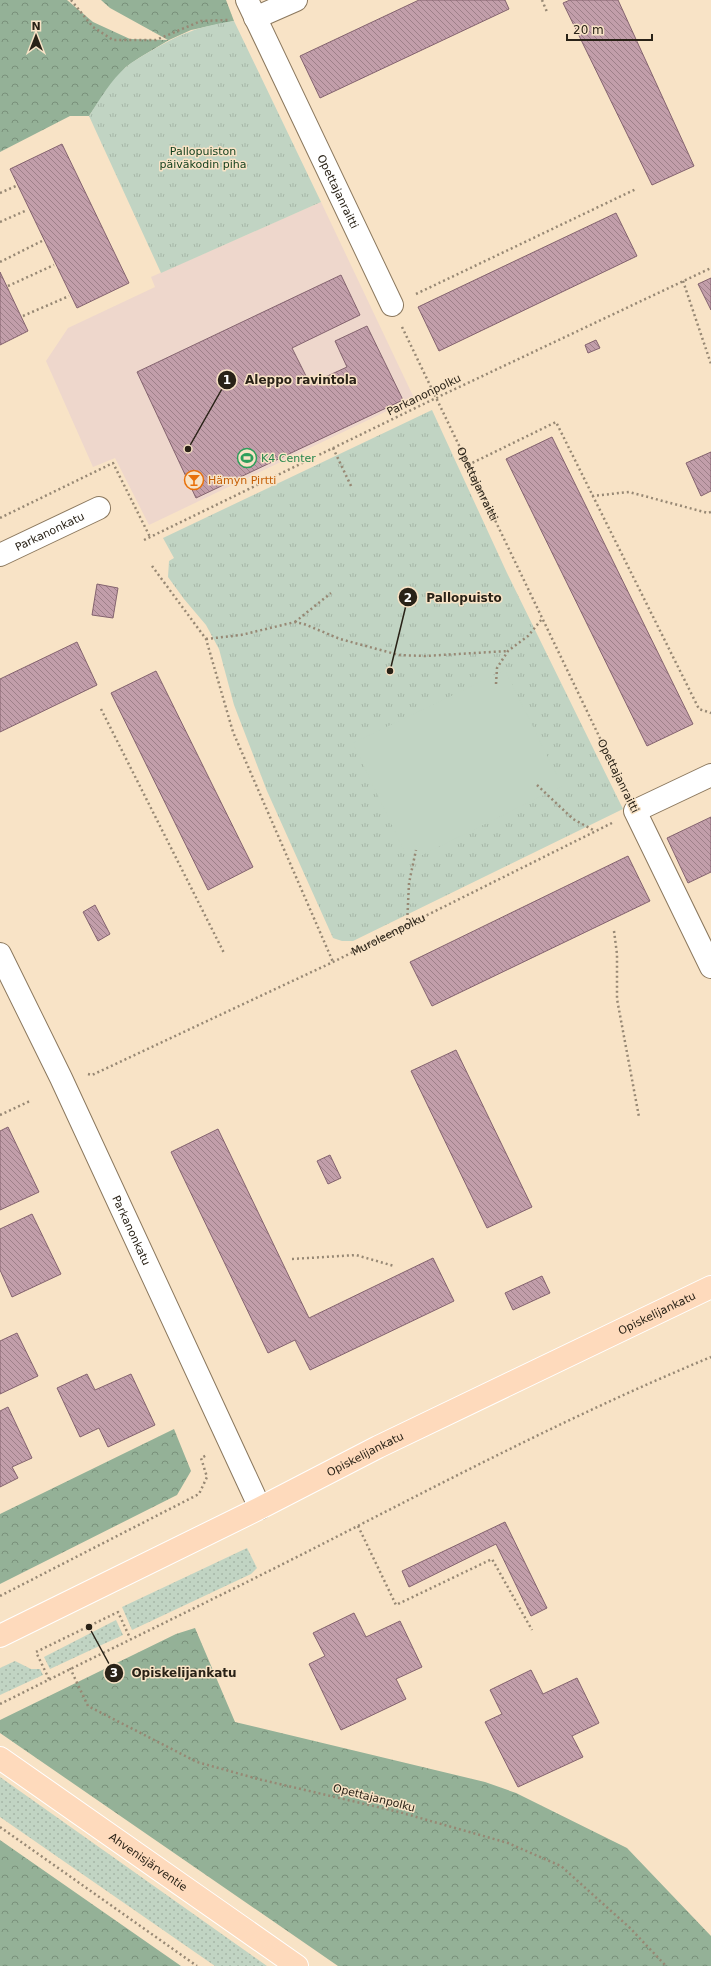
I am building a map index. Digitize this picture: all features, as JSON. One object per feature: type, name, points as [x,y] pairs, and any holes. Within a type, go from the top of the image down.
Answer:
[{"type":"main road","name":"Opiskelijankatu","points":[[0,1636],[260,1508],[378,1447],[711,1287]]},
{"type":"main road","name":"Ahvenisjärventie","points":[[0,1758],[297,1966]]},
{"type":"street","points":[[251,9],[296,0]]},
{"type":"street","name":"Opettajanraitti","points":[[251,9],[392,305]]},
{"type":"street","name":"Parkanonkatu","points":[[0,555],[99,508]]},
{"type":"street","points":[[635,811],[711,775]]},
{"type":"street","name":"Opettajanraitti","points":[[635,811],[711,967]]},
{"type":"street","name":"Parkanonkatu","points":[[0,954],[61,1078],[260,1508]]},
{"type":"path","points":[[71,0],[93,27],[113,40],[156,40],[201,22],[251,9]]},
{"type":"path","points":[[542,0],[547,12]]},
{"type":"path","points":[[0,193],[16,186]]},
{"type":"path","points":[[392,305],[636,189]]},
{"type":"path","points":[[0,222],[27,210]]},
{"type":"path","points":[[0,262],[42,241]]},
{"type":"path","points":[[8,286],[54,265]]},
{"type":"path","name":"Parkanonpolku","points":[[144,540],[436,398],[711,268]]},
{"type":"path","points":[[683,281],[711,364]]},
{"type":"path","points":[[23,316],[68,296]]},
{"type":"path","name":"Opettajanraitti","points":[[392,305],[635,811]]},
{"type":"path","points":[[468,465],[556,422],[699,709],[711,713]]},
{"type":"path","points":[[333,448],[352,488]]},
{"type":"path","points":[[592,496],[629,492],[708,513],[711,512]]},
{"type":"path","points":[[152,566],[206,639],[233,732],[333,962]]},
{"type":"path","points":[[206,639],[241,635],[295,622],[331,593]]},
{"type":"path","points":[[496,684],[497,668],[508,652],[528,636],[542,619]]},
{"type":"path","points":[[295,622],[304,624],[340,639],[399,655],[425,656],[508,652]]},
{"type":"path","points":[[101,708],[224,953]]},
{"type":"path","points":[[537,785],[573,819],[596,831]]},
{"type":"path","name":"Muroleenpolku","points":[[61,1078],[78,1071],[92,1075],[333,962],[635,811]]},
{"type":"path","points":[[407,925],[409,883],[416,850]]},
{"type":"path","points":[[614,931],[617,954],[617,998],[639,1117]]},
{"type":"path","points":[[0,1116],[30,1101]]},
{"type":"path","points":[[292,1259],[356,1255],[394,1266]]},
{"type":"path","points":[[0,1704],[496,1456],[711,1357]]},
{"type":"path","points":[[0,1596],[199,1494],[207,1477],[201,1458],[231,1444]]},
{"type":"path","points":[[358,1526],[396,1605],[492,1559],[532,1630]]},
{"type":"path","points":[[49,1679],[36,1652],[118,1612],[130,1638]]},
{"type":"path","name":"Opettajanpolku","points":[[70,1668],[88,1706],[197,1762],[258,1779],[399,1812],[508,1843],[561,1866],[630,1928],[666,1966]]},
{"type":"path","points":[[0,1827],[197,1966]]},
{"type":"shaded area","points":[[321,202],[414,398],[149,525],[115,458],[93,467],[46,361],[68,328],[155,287],[151,277]]},
{"type":"green space","points":[[0,0],[67,0],[93,22],[130,39],[168,40],[110,8],[101,0],[226,0],[234,21],[191,30],[169,40],[126,67],[112,83],[89,116],[70,116],[0,152]]},
{"type":"green space","name":"Pallopuiston päiväkodin piha","points":[[234,21],[321,202],[161,273],[89,116],[115,78],[134,61],[170,40],[200,28]]},
{"type":"green space","points":[[432,410],[507,573],[623,809],[353,941],[342,941],[333,938],[267,791],[234,705],[219,649],[206,625],[168,577],[169,561],[174,558],[163,538]]},
{"type":"green space","points":[[505,670],[562,786],[420,856],[406,855],[353,743]]},
{"type":"green space","points":[[174,1429],[191,1471],[177,1495],[0,1584],[0,1514]]},
{"type":"green space","points":[[247,1548],[257,1568],[251,1574],[132,1630],[122,1607]]},
{"type":"green space","points":[[116,1620],[123,1635],[50,1669],[44,1657]]},
{"type":"green space","points":[[195,1628],[235,1722],[485,1782],[516,1793],[627,1848],[711,1936],[711,1966],[338,1966],[0,1733],[0,1720],[176,1634]]},
{"type":"green space","points":[[15,1661],[31,1669],[40,1669],[43,1675],[0,1695],[0,1668]]},
{"type":"green space","points":[[0,1777],[267,1966],[215,1966],[0,1817]]},
{"type":"green space","points":[[0,1840],[181,1966],[0,1966]]},
{"type":"building","points":[[419,0],[505,0],[509,9],[320,98],[300,56]]},
{"type":"building","points":[[570,0],[618,0],[694,166],[652,185],[563,3]]},
{"type":"building","points":[[62,144],[129,283],[77,308],[10,169]]},
{"type":"building","points":[[616,213],[637,256],[439,351],[418,307]]},
{"type":"building","points":[[0,272],[28,331],[0,345]]},
{"type":"building","points":[[341,275],[360,315],[292,348],[310,384],[347,367],[335,341],[367,326],[403,400],[196,498],[137,372]]},
{"type":"building","points":[[711,278],[711,310],[698,284]]},
{"type":"building","points":[[596,340],[600,348],[588,353],[585,345]]},
{"type":"building","points":[[552,437],[693,724],[647,746],[506,459]]},
{"type":"building","points":[[711,452],[711,491],[701,496],[686,463]]},
{"type":"building","points":[[97,584],[118,588],[113,618],[92,615]]},
{"type":"building","points":[[77,642],[97,685],[0,732],[0,679]]},
{"type":"building","points":[[156,671],[253,867],[208,890],[111,693]]},
{"type":"building","points":[[711,817],[711,872],[688,883],[667,838]]},
{"type":"building","points":[[628,856],[650,901],[432,1006],[410,962]]},
{"type":"building","points":[[95,905],[110,934],[98,941],[83,912]]},
{"type":"building","points":[[456,1050],[532,1207],[487,1228],[411,1071]]},
{"type":"building","points":[[8,1127],[39,1192],[0,1210],[0,1131]]},
{"type":"building","points":[[218,1129],[309,1318],[433,1258],[454,1301],[310,1370],[295,1340],[268,1353],[171,1152]]},
{"type":"building","points":[[330,1155],[341,1178],[328,1184],[317,1161]]},
{"type":"building","points":[[32,1214],[61,1274],[12,1297],[0,1270],[0,1229]]},
{"type":"building","points":[[542,1276],[550,1293],[513,1310],[505,1293]]},
{"type":"building","points":[[17,1333],[38,1376],[0,1394],[0,1341]]},
{"type":"building","points":[[87,1374],[95,1390],[131,1374],[155,1425],[108,1447],[99,1428],[80,1437],[57,1388]]},
{"type":"building","points":[[8,1407],[32,1458],[12,1467],[18,1478],[0,1487],[0,1411]]},
{"type":"building","points":[[505,1522],[547,1608],[531,1616],[496,1544],[409,1587],[402,1571]]},
{"type":"building","points":[[354,1613],[366,1637],[400,1621],[422,1667],[396,1679],[406,1699],[341,1730],[309,1664],[325,1656],[313,1633]]},
{"type":"building","points":[[531,1670],[543,1694],[577,1678],[599,1723],[572,1736],[583,1757],[518,1787],[485,1722],[502,1714],[490,1690]]},
{"type":"place","name":"Aleppo ravintola","points":[[188,449]]},
{"type":"place","name":"K4 Center","points":[[247,458]]},
{"type":"place","name":"Hämyn Pirtti","points":[[194,480]]},
{"type":"place","name":"Pallopuisto","points":[[390,671]]},
{"type":"place","name":"Opiskelijankatu","points":[[89,1627]]}]
